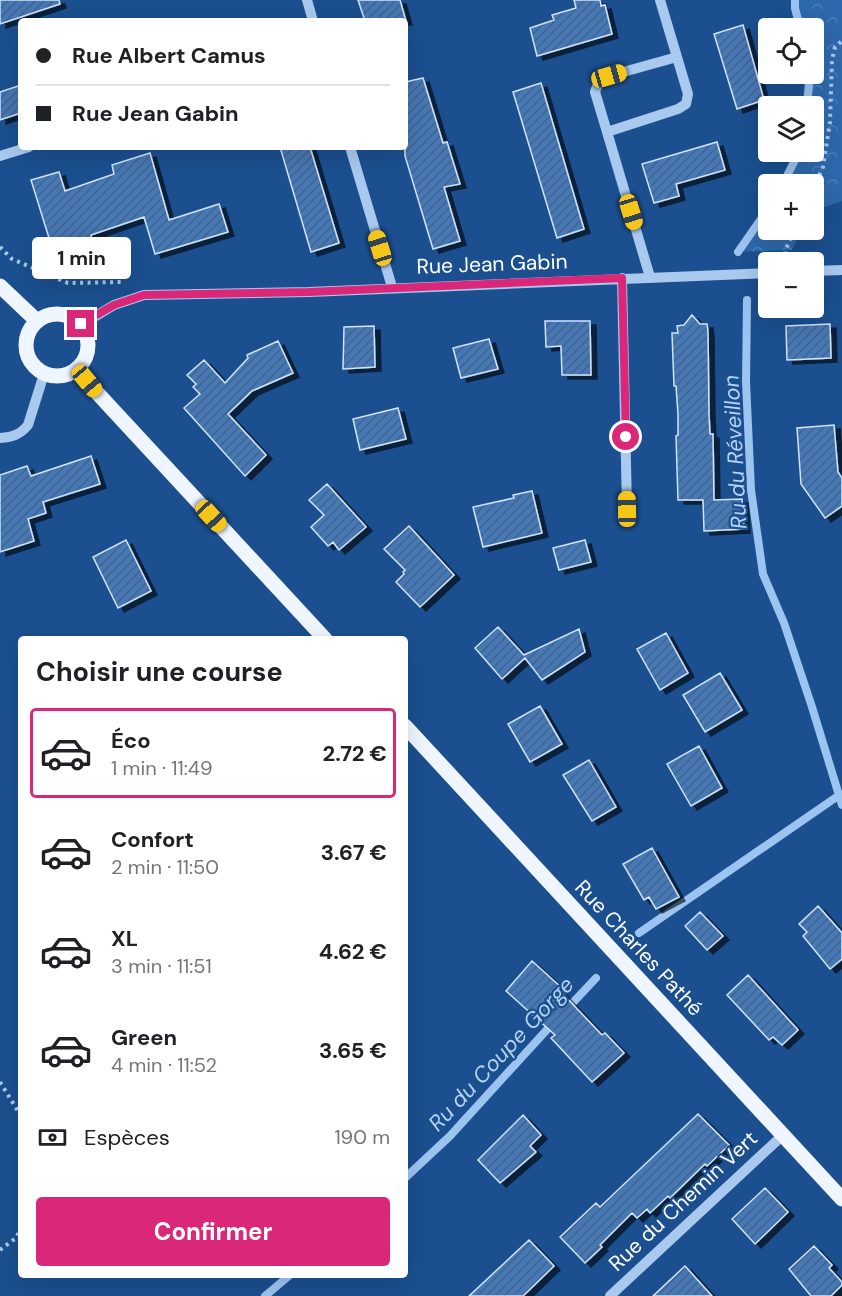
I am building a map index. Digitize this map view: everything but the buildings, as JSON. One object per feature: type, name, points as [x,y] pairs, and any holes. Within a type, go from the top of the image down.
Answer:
[{"type":"main road","points":[[0,286],[37,321]]},
{"type":"main road","points":[[53,314],[63,314],[81,324],[88,341],[88,352],[84,362],[76,370],[62,376],[44,374],[36,368],[29,359],[26,339],[30,329],[37,321],[53,314]]},
{"type":"main road","points":[[76,370],[322,636]]},
{"type":"main road","name":"Rue Charles Pathé","points":[[408,729],[842,1199]]},
{"type":"street","points":[[307,0],[312,18]]},
{"type":"street","points":[[607,132],[678,109],[686,104],[688,94],[660,0]]},
{"type":"street","points":[[650,277],[595,92],[599,81],[609,76],[677,57]]},
{"type":"street","points":[[0,156],[19,150]]},
{"type":"street","points":[[351,150],[392,287]]},
{"type":"street","points":[[824,271],[842,270]]},
{"type":"street","name":"Rue Jean Gabin","points":[[81,324],[114,305],[144,295],[309,292],[758,273]]},
{"type":"street","points":[[622,278],[627,509]]},
{"type":"street","points":[[0,438],[13,437],[28,425],[44,374]]},
{"type":"street","name":"Rue du Chemin Vert","points":[[610,1296],[783,1134]]},
{"type":"path","points":[[820,174],[830,122],[832,60],[835,47],[842,41]]},
{"type":"path","points":[[0,247],[12,260],[68,283],[134,281]]},
{"type":"path","points":[[0,1082],[18,1111]]},
{"type":"path","points":[[0,1250],[18,1234]]},
{"type":"green space","points":[[792,0],[842,0],[842,201],[824,207],[824,174],[783,174],[790,162],[824,162],[824,96],[803,96],[804,84],[824,84],[824,18],[794,18]]},
{"type":"green space","points":[[758,218],[758,240],[796,240],[792,250],[736,252]]},
{"type":"waterway","name":"Ru du Réveillon","points":[[795,0],[798,18]]},
{"type":"waterway","name":"Ru du Réveillon","points":[[808,96],[809,84]]},
{"type":"waterway","name":"Ru du Réveillon","points":[[788,174],[794,162]]},
{"type":"waterway","name":"Ru du Réveillon","points":[[738,252],[758,223]]},
{"type":"waterway","name":"Ru du Réveillon","points":[[747,300],[746,382],[751,490],[763,574],[784,623],[842,805]]},
{"type":"waterway","name":"Ru du Coupe Gorge","points":[[639,933],[838,796]]},
{"type":"waterway","name":"Ru du Coupe Gorge","points":[[566,1010],[596,978]]},
{"type":"waterway","name":"Ru du Coupe Gorge","points":[[408,1175],[450,1136],[553,1023]]},
{"type":"waterway","name":"Ru du Coupe Gorge","points":[[265,1296],[286,1278]]},
{"type":"route","points":[[81,324],[114,305],[144,295],[309,292],[622,278],[626,437]]}]
